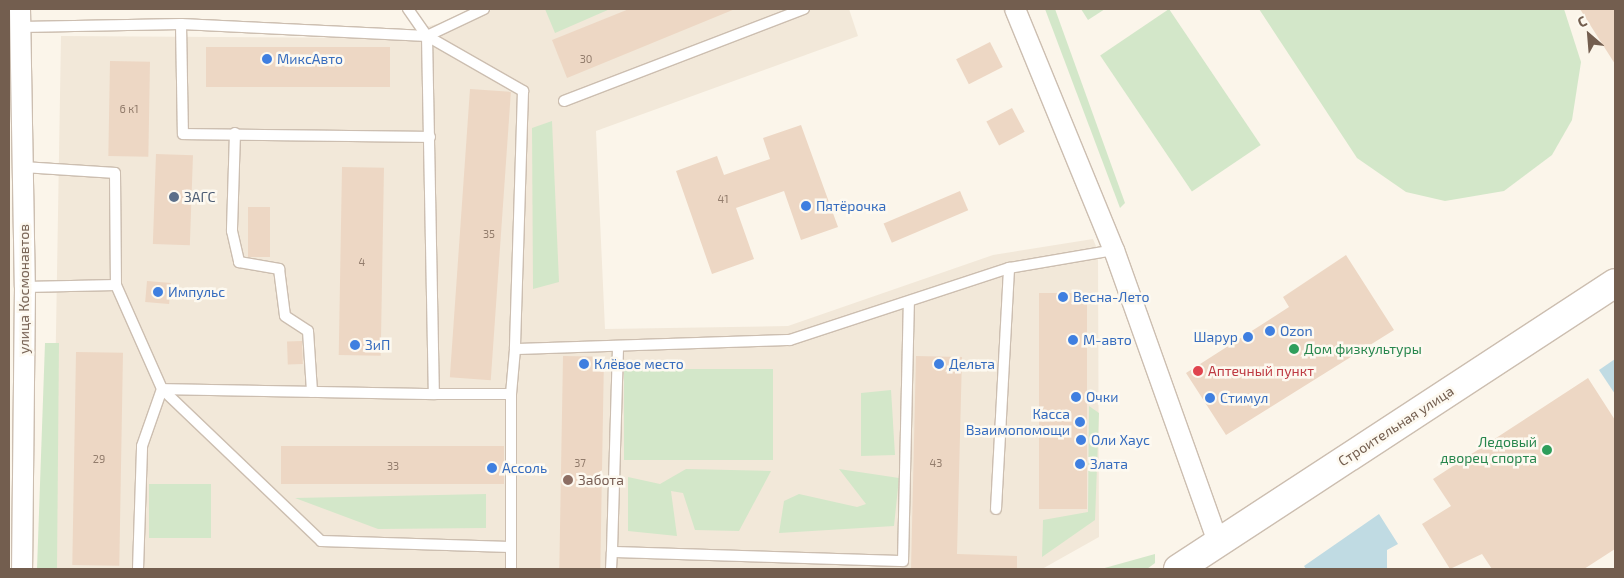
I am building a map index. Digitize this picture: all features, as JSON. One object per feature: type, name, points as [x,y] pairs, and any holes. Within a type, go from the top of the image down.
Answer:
[{"type":"street","points":[[1015,9],[1114,250],[1218,542]]},
{"type":"street","name":"улица Космонавтов","points":[[20,18],[16,112],[24,167],[26,287],[22,569]]},
{"type":"street","name":"Строительная улица","points":[[1178,569],[1613,288]]},
{"type":"lane","points":[[408,9],[427,36],[523,91],[515,349],[511,394],[511,569]]},
{"type":"lane","points":[[20,18],[427,36],[484,9]]},
{"type":"lane","points":[[564,101],[804,9]]},
{"type":"lane","points":[[181,24],[183,134],[235,133],[430,137]]},
{"type":"lane","points":[[427,36],[434,394]]},
{"type":"lane","points":[[235,133],[232,231],[240,262],[279,269],[285,316],[308,331],[312,392]]},
{"type":"lane","points":[[24,167],[114,173],[116,285],[162,389],[321,541],[510,547]]},
{"type":"lane","points":[[515,349],[618,348],[790,340],[909,303],[1009,268],[1114,250]]},
{"type":"lane","points":[[996,509],[1009,268]]},
{"type":"lane","points":[[26,287],[116,285]]},
{"type":"lane","points":[[612,552],[903,565],[909,303]]},
{"type":"lane","points":[[611,569],[618,348]]},
{"type":"lane","points":[[162,389],[511,394]]},
{"type":"lane","points":[[138,569],[142,446],[162,389]]},
{"type":"shaded area","points":[[495,9],[849,9],[858,36],[596,131],[605,329],[788,326],[993,255],[1093,239],[1098,251],[1099,537],[1042,569],[52,569],[61,36],[383,38]]},
{"type":"green space","points":[[545,9],[610,9],[555,33]]},
{"type":"green space","points":[[1045,9],[1055,9],[1125,203],[1120,208]]},
{"type":"green space","points":[[1081,9],[1105,9],[1088,20]]},
{"type":"green space","points":[[1169,9],[1261,145],[1192,191],[1100,55]]},
{"type":"green space","points":[[1259,9],[1564,9],[1581,62],[1572,120],[1552,155],[1504,191],[1445,201],[1406,192],[1357,158]]},
{"type":"green space","points":[[552,121],[559,282],[533,289],[532,128]]},
{"type":"green space","points":[[45,343],[59,343],[57,569],[37,569]]},
{"type":"green space","points":[[624,369],[773,369],[773,460],[624,460]]},
{"type":"green space","points":[[891,390],[895,455],[861,456],[861,393]]},
{"type":"green space","points":[[1089,406],[1099,413],[1095,520],[1042,557],[1043,520],[1088,512]]},
{"type":"green space","points":[[686,469],[771,471],[739,531],[695,530],[683,493],[671,491],[677,536],[628,531],[628,477],[660,484]]},
{"type":"green space","points":[[839,469],[899,478],[894,526],[779,533],[784,501],[799,494],[857,507],[866,504]]},
{"type":"green space","points":[[149,484],[211,484],[211,538],[149,538]]},
{"type":"green space","points":[[486,494],[486,528],[378,529],[295,498]]},
{"type":"green space","points":[[1155,554],[1155,563],[1147,569],[1101,569]]},
{"type":"water","points":[[1615,359],[1615,394],[1599,370]]},
{"type":"water","points":[[1379,514],[1398,544],[1387,550],[1387,569],[1306,569],[1304,566]]},
{"type":"building","points":[[629,9],[735,9],[567,78],[552,40]]},
{"type":"building","points":[[1580,9],[1615,9],[1615,64]]},
{"type":"building","points":[[990,42],[1003,67],[969,84],[956,59]]},
{"type":"building","points":[[206,47],[390,47],[390,87],[206,87]]},
{"type":"building","points":[[110,61],[150,62],[148,157],[108,156]]},
{"type":"building","points":[[470,89],[511,92],[491,380],[450,377]]},
{"type":"building","points":[[1012,108],[1025,132],[999,145],[986,122]]},
{"type":"building","points":[[801,125],[838,227],[801,240],[784,191],[736,208],[754,259],[712,274],[676,171],[717,156],[724,175],[770,159],[763,138]]},
{"type":"building","points":[[156,154],[193,155],[190,245],[153,244]]},
{"type":"building","points":[[342,167],[384,168],[381,356],[339,355]]},
{"type":"building","points":[[960,191],[968,210],[892,243],[884,223]]},
{"type":"building","points":[[248,207],[270,207],[270,257],[248,257]]},
{"type":"building","name":"Дом физкультуры","points":[[1346,255],[1394,330],[1226,435],[1186,373],[1289,307],[1283,297]]},
{"type":"building","name":"Импульс","points":[[147,281],[171,283],[169,304],[145,302]]},
{"type":"building","points":[[1039,293],[1087,293],[1087,509],[1039,509]]},
{"type":"building","points":[[302,341],[303,364],[288,365],[287,342]]},
{"type":"building","points":[[76,352],[123,353],[119,566],[72,565]]},
{"type":"building","points":[[563,356],[604,357],[600,569],[559,569]]},
{"type":"building","points":[[916,356],[962,357],[957,554],[1017,556],[1017,569],[911,569]]},
{"type":"building","name":"Ледовый дворец спорта","points":[[1588,378],[1615,420],[1615,549],[1584,569],[1492,569],[1482,554],[1450,569],[1422,524],[1451,506],[1433,479]]},
{"type":"building","points":[[281,446],[504,446],[504,484],[281,484]]},
{"type":"place","name":"МиксАвто","points":[[267,59]]},
{"type":"place","name":"ЗАГС","points":[[174,197]]},
{"type":"place","name":"Пятёрочка","points":[[806,206]]},
{"type":"place","name":"Импульс","points":[[158,292]]},
{"type":"place","name":"Весна-Лето","points":[[1063,297]]},
{"type":"place","name":"Ozon","points":[[1270,331]]},
{"type":"place","name":"Шарур","points":[[1248,337]]},
{"type":"place","name":"М-авто","points":[[1073,340]]},
{"type":"place","name":"ЗиП","points":[[355,345]]},
{"type":"place","name":"Дом физкультуры","points":[[1294,349]]},
{"type":"place","name":"Клёвое место","points":[[584,364]]},
{"type":"place","name":"Дельта","points":[[939,364]]},
{"type":"place","name":"Аптечный пункт","points":[[1198,371]]},
{"type":"place","name":"Очки","points":[[1076,397]]},
{"type":"place","name":"Стимул","points":[[1210,398]]},
{"type":"place","name":"Касса Взаимопомощи","points":[[1080,422]]},
{"type":"place","name":"Оли Хаус","points":[[1081,440]]},
{"type":"place","name":"Ледовый дворец спорта","points":[[1547,450]]},
{"type":"place","name":"Злата","points":[[1080,464]]},
{"type":"place","name":"Ассоль","points":[[492,468]]},
{"type":"place","name":"Забота","points":[[568,480]]}]
